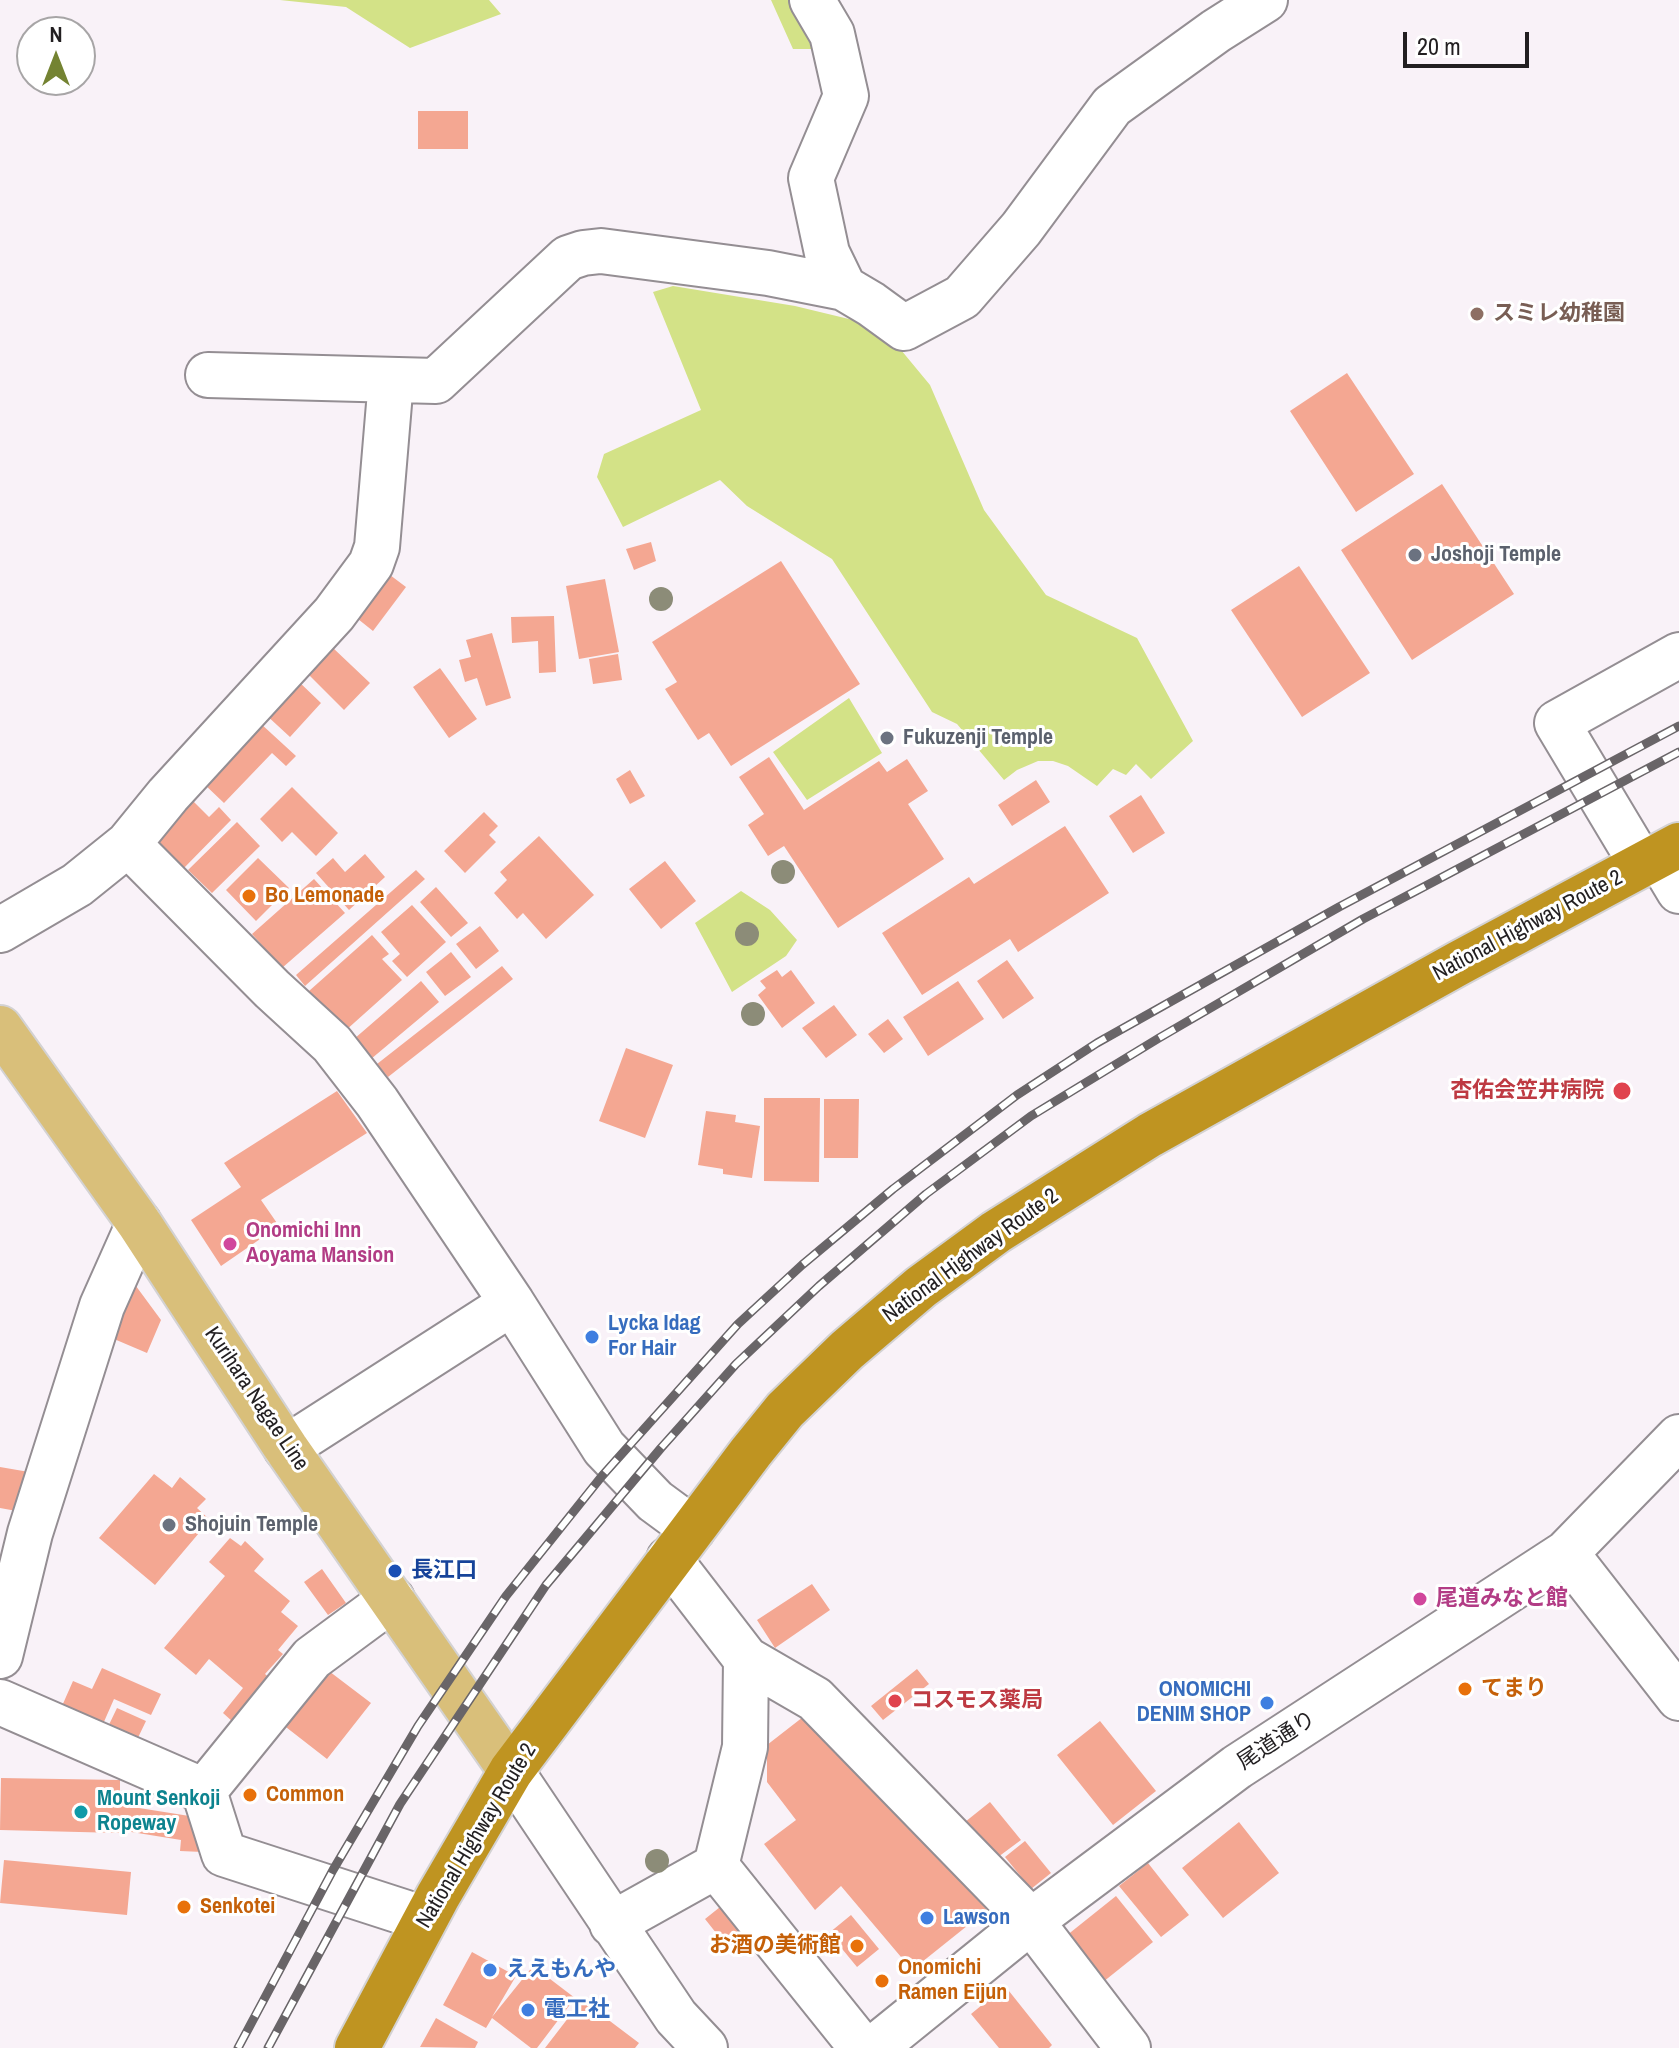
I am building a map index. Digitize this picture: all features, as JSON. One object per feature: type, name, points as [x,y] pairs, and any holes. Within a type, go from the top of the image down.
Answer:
[{"type":"highway","name":"National Highway Route 2","points":[[357,2048],[425,1919],[511,1771],[785,1410],[847,1350],[911,1296],[996,1232],[1198,1108],[1664,864]]},
{"type":"main road","name":"Kurihara Nagae Line","points":[[0,1028],[139,1223],[286,1448],[511,1771]]},
{"type":"street","points":[[812,0],[832,34],[846,96],[811,178],[827,253],[844,288]]},
{"type":"street","points":[[208,375],[436,381],[568,258],[601,251],[768,273],[844,288],[904,328],[962,297],[1021,229],[1112,106],[1216,31],[1265,0]]},
{"type":"street","points":[[0,930],[77,885],[128,844],[168,795],[334,614],[371,564],[377,547],[391,380]]},
{"type":"street","points":[[1664,864],[1557,723],[1679,655]]},
{"type":"street","points":[[128,844],[272,989],[332,1044],[377,1102],[512,1303],[604,1448],[655,1501],[746,1659],[745,1747],[716,1866],[612,1924]]},
{"type":"street","points":[[0,1656],[30,1533],[102,1306],[139,1223]]},
{"type":"street","points":[[286,1448],[512,1303]]},
{"type":"street","name":"尾道通り","points":[[874,2048],[1031,1921],[1237,1767],[1566,1553],[1679,1437]]},
{"type":"street","points":[[1566,1553],[1679,1698]]},
{"type":"street","points":[[204,1791],[312,1658],[392,1599]]},
{"type":"street","points":[[746,1659],[815,1699],[1031,1921],[1128,2048]]},
{"type":"street","points":[[0,1702],[204,1791],[224,1854],[425,1919]]},
{"type":"street","points":[[511,1771],[676,2017],[705,2048]]},
{"type":"street","points":[[716,1866],[862,2048]]},
{"type":"green space","points":[[280,0],[489,0],[501,14],[410,48],[346,7]]},
{"type":"green space","points":[[771,0],[796,0],[827,49],[793,49]]},
{"type":"green space","points":[[673,286],[795,306],[882,327],[930,385],[984,510],[1046,595],[1137,638],[1193,741],[1151,779],[1136,764],[1126,775],[1113,769],[1097,786],[1068,766],[1053,761],[1038,761],[1004,780],[957,724],[932,712],[832,559],[747,506],[720,480],[623,527],[597,477],[604,454],[701,410],[653,292]]},
{"type":"green space","points":[[849,698],[882,753],[807,800],[773,752]]},
{"type":"green space","points":[[741,891],[770,910],[797,940],[786,956],[732,992],[695,923]]},
{"type":"building","points":[[418,111],[468,111],[468,149],[418,149]]},
{"type":"building","points":[[1347,373],[1414,474],[1356,512],[1290,411]]},
{"type":"building","points":[[1442,484],[1514,594],[1412,660],[1341,550]]},
{"type":"building","points":[[651,542],[656,561],[634,570],[626,549]]},
{"type":"building","points":[[781,561],[860,684],[731,766],[709,733],[698,740],[665,689],[677,682],[652,642]]},
{"type":"building","points":[[1299,566],[1370,673],[1302,717],[1231,610]]},
{"type":"building","points":[[390,575],[406,587],[373,631],[358,619]]},
{"type":"building","points":[[605,579],[619,652],[579,659],[566,586]]},
{"type":"building","points":[[554,616],[556,672],[539,673],[538,641],[512,643],[511,617]]},
{"type":"building","points":[[492,633],[511,698],[486,706],[477,678],[465,682],[459,660],[471,657],[466,640]]},
{"type":"building","points":[[332,647],[370,683],[344,710],[307,673]]},
{"type":"building","points":[[618,654],[622,680],[593,684],[589,659]]},
{"type":"building","points":[[440,668],[477,719],[449,738],[413,687]]},
{"type":"building","points":[[296,679],[321,703],[290,737],[264,713]]},
{"type":"building","points":[[260,723],[296,756],[286,766],[272,753],[224,803],[203,783]]},
{"type":"building","points":[[769,757],[804,810],[879,761],[887,772],[907,759],[928,791],[908,804],[944,859],[838,928],[784,846],[768,856],[748,825],[764,814],[739,777]]},
{"type":"building","points":[[630,770],[645,796],[630,804],[616,779]]},
{"type":"building","points":[[1036,780],[1050,802],[1012,826],[998,805]]},
{"type":"building","points":[[292,787],[338,833],[316,856],[292,832],[282,842],[260,819]]},
{"type":"building","points":[[1141,795],[1165,833],[1133,853],[1109,816]]},
{"type":"building","points":[[190,798],[209,817],[219,807],[231,820],[183,869],[151,838]]},
{"type":"building","points":[[484,812],[498,826],[489,835],[496,842],[465,873],[444,851]]},
{"type":"building","points":[[237,822],[260,846],[212,893],[188,870]]},
{"type":"building","points":[[1065,826],[1109,893],[1018,952],[1010,939],[922,995],[882,933],[969,877],[974,884]]},
{"type":"building","points":[[539,836],[594,895],[546,939],[523,913],[517,919],[494,893],[507,880],[500,872]]},
{"type":"building","points":[[365,854],[385,877],[349,910],[316,873],[333,858],[345,872]]},
{"type":"building","points":[[258,858],[289,888],[256,921],[226,890]]},
{"type":"building","points":[[665,861],[696,901],[661,929],[629,889]]},
{"type":"building","points":[[416,870],[425,879],[305,986],[296,975]]},
{"type":"building","points":[[314,879],[345,913],[282,968],[252,934]]},
{"type":"building","points":[[436,887],[468,923],[451,937],[420,902]]},
{"type":"building","points":[[412,905],[446,942],[407,977],[392,961],[400,954],[381,932]]},
{"type":"building","points":[[480,926],[499,951],[476,969],[456,944]]},
{"type":"building","points":[[372,935],[389,954],[382,959],[402,980],[345,1031],[309,991]]},
{"type":"building","points":[[451,952],[471,977],[445,996],[426,972]]},
{"type":"building","points":[[1007,960],[1034,998],[1003,1019],[977,981]]},
{"type":"building","points":[[502,966],[513,979],[388,1077],[377,1064]]},
{"type":"building","points":[[777,970],[782,977],[791,970],[815,1003],[782,1028],[758,995],[766,988],[760,981]]},
{"type":"building","points":[[421,981],[439,1002],[371,1059],[354,1039]]},
{"type":"building","points":[[958,981],[984,1019],[928,1056],[903,1017]]},
{"type":"building","points":[[834,1005],[857,1035],[826,1058],[802,1028]]},
{"type":"building","points":[[888,1019],[903,1039],[884,1053],[868,1034]]},
{"type":"building","points":[[626,1048],[673,1065],[645,1138],[599,1121]]},
{"type":"building","points":[[337,1091],[367,1133],[261,1200],[279,1226],[221,1266],[191,1220],[241,1187],[224,1163]]},
{"type":"building","points":[[764,1098],[820,1098],[819,1182],[764,1181]]},
{"type":"building","points":[[824,1099],[859,1099],[858,1158],[824,1158]]},
{"type":"building","points":[[706,1111],[736,1115],[735,1122],[760,1126],[752,1178],[723,1174],[723,1169],[698,1165]]},
{"type":"building","points":[[133,1282],[161,1320],[147,1353],[107,1336]]},
{"type":"building","points":[[0,1467],[29,1472],[22,1512],[0,1508]]},
{"type":"building","points":[[154,1474],[172,1488],[180,1477],[206,1499],[197,1508],[210,1520],[155,1585],[99,1538]]},
{"type":"building","points":[[230,1538],[241,1546],[245,1541],[264,1559],[254,1571],[290,1601],[281,1612],[298,1626],[278,1650],[283,1654],[265,1674],[280,1687],[243,1731],[223,1713],[243,1688],[209,1659],[196,1675],[164,1648],[225,1576],[209,1562]]},
{"type":"building","points":[[322,1569],[346,1603],[328,1615],[304,1582]]},
{"type":"building","points":[[812,1584],[830,1610],[775,1648],[757,1620]]},
{"type":"building","points":[[317,1662],[371,1703],[327,1759],[273,1717]]},
{"type":"building","points":[[102,1668],[161,1694],[151,1715],[114,1699],[103,1724],[62,1706],[73,1681],[92,1689]]},
{"type":"building","points":[[917,1669],[929,1684],[883,1720],[871,1706]]},
{"type":"building","points":[[117,1708],[146,1721],[134,1746],[105,1733]]},
{"type":"building","points":[[812,1710],[987,1910],[912,1970],[841,1886],[815,1910],[764,1844],[796,1820],[767,1782],[767,1745]]},
{"type":"building","points":[[1100,1721],[1156,1791],[1113,1825],[1057,1755]]},
{"type":"building","name":"Mount Senkoji Ropeway","points":[[1,1778],[120,1780],[120,1805],[202,1818],[203,1852],[180,1851],[181,1840],[119,1830],[119,1833],[0,1830]]},
{"type":"building","points":[[990,1802],[1021,1840],[990,1863],[960,1826]]},
{"type":"building","points":[[1239,1822],[1279,1873],[1223,1918],[1182,1868]]},
{"type":"building","points":[[1025,1841],[1051,1873],[1031,1889],[1005,1857]]},
{"type":"building","points":[[4,1860],[131,1872],[127,1915],[0,1903]]},
{"type":"building","points":[[1148,1863],[1189,1915],[1161,1937],[1119,1886]]},
{"type":"building","points":[[1116,1896],[1153,1942],[1098,1986],[1061,1940]]},
{"type":"building","points":[[720,1907],[744,1935],[728,1948],[705,1919]]},
{"type":"building","points":[[851,1915],[879,1949],[857,1967],[829,1933]]},
{"type":"building","points":[[472,1952],[516,1976],[492,2017],[533,1966],[575,1998],[537,2048],[531,2048],[492,2018],[486,2028],[443,2005]]},
{"type":"building","points":[[1005,1986],[1052,2045],[1049,2048],[999,2048],[971,2014]]},
{"type":"building","points":[[582,2000],[639,2043],[635,2048],[545,2048]]},
{"type":"building","points":[[436,2018],[478,2042],[475,2048],[420,2047]]},
{"type":"railway","points":[[238,2048],[333,1870],[418,1726],[506,1596],[602,1476],[738,1324],[802,1265],[893,1189],[1017,1095],[1097,1043],[1339,907],[1679,726]]},
{"type":"railway","points":[[268,2048],[400,1804],[546,1585],[736,1364],[819,1286],[926,1194],[1031,1116],[1363,919],[1679,752]]},
{"type":"place","name":"スミレ幼稚園","points":[[1477,314]]},
{"type":"place","name":"Joshoji Temple","points":[[1415,555]]},
{"type":"place","name":"Fukuzenji Temple","points":[[887,738]]},
{"type":"place","name":"Bo Lemonade","points":[[249,896]]},
{"type":"place","name":"杏佑会笠井病院","points":[[1622,1091]]},
{"type":"place","name":"Onomichi Inn Aoyama Mansion","points":[[230,1244]]},
{"type":"place","name":"Lycka Idag For Hair","points":[[592,1337]]},
{"type":"place","name":"Shojuin Temple","points":[[169,1525]]},
{"type":"place","name":"長江口","points":[[395,1571]]},
{"type":"place","name":"尾道みなと館","points":[[1420,1599]]},
{"type":"place","name":"てまり","points":[[1465,1689]]},
{"type":"place","name":"コスモス薬局","points":[[895,1701]]},
{"type":"place","name":"ONOMICHI DENIM SHOP","points":[[1267,1703]]},
{"type":"place","name":"Common","points":[[250,1795]]},
{"type":"place","name":"Mount Senkoji Ropeway","points":[[81,1812]]},
{"type":"place","name":"Senkotei","points":[[184,1907]]},
{"type":"place","name":"Lawson","points":[[927,1918]]},
{"type":"place","name":"お酒の美術館","points":[[857,1946]]},
{"type":"place","name":"ええもんや","points":[[490,1970]]},
{"type":"place","name":"Onomichi Ramen Eijun","points":[[882,1981]]},
{"type":"place","name":"電工社","points":[[528,2010]]}]
